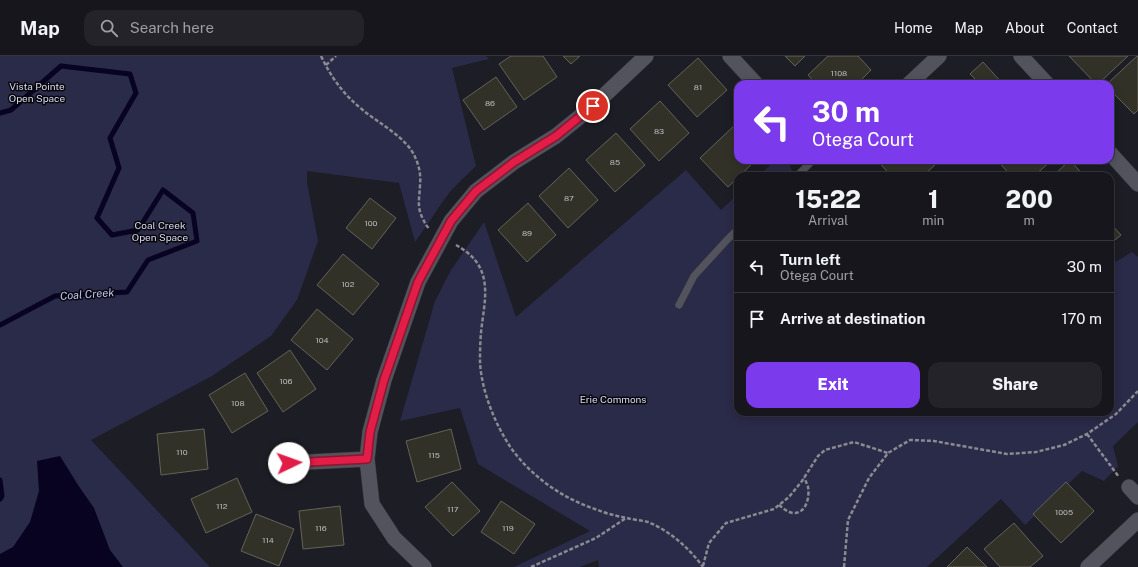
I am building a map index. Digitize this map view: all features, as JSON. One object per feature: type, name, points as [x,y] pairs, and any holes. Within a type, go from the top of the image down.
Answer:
[{"type":"street","points":[[424,567],[394,538],[372,504],[367,459],[370,432],[384,380],[418,282],[451,221],[476,191],[514,162],[556,136],[593,106],[646,56]]},
{"type":"street","points":[[730,56],[752,80]]},
{"type":"street","points":[[913,80],[939,56]]},
{"type":"street","points":[[1021,56],[1043,80]]},
{"type":"street","points":[[1114,157],[1138,184]]},
{"type":"street","points":[[289,463],[367,459]]},
{"type":"street","points":[[1088,567],[1138,520]]},
{"type":"lane","points":[[801,172],[809,164]]},
{"type":"lane","points":[[678,305],[694,276],[734,233]]},
{"type":"path","points":[[321,56],[339,87],[351,100],[400,139],[416,157],[420,182],[418,205],[419,211],[427,226],[431,229]]},
{"type":"path","points":[[326,65],[336,56]]},
{"type":"path","points":[[452,242],[475,260],[484,279],[486,291],[481,333],[480,364],[486,395],[498,425],[511,447],[526,467],[555,490],[571,500],[597,510],[647,522],[670,534],[688,549],[703,567]]},
{"type":"path","points":[[1114,415],[1138,391]]},
{"type":"path","points":[[844,567],[848,520],[869,478],[888,453],[910,440],[934,441],[1007,454],[1036,452],[1064,444],[1087,434],[1113,416]]},
{"type":"path","points":[[1087,434],[1115,473],[1133,492]]},
{"type":"path","points":[[703,567],[709,543],[726,523],[774,509],[789,497],[804,478],[818,456],[825,450],[854,442],[888,453]]},
{"type":"path","points":[[779,505],[792,513],[804,508],[808,502],[808,486],[804,478]]},
{"type":"path","points":[[531,567],[596,538],[626,518]]},
{"type":"green space","name":"Coal Creek Open Space","points":[[0,56],[486,56],[489,59],[452,68],[476,166],[449,193],[415,242],[399,183],[307,171],[307,182],[318,241],[297,300],[271,336],[212,376],[91,440],[210,567],[0,567]]},
{"type":"green space","points":[[772,164],[789,164],[792,172],[762,172]]},
{"type":"green space","name":"Erie Commons","points":[[686,170],[721,210],[734,198],[734,416],[1114,416],[1114,263],[1132,252],[1138,257],[1138,422],[1113,446],[1118,466],[1104,481],[1082,471],[1025,525],[1001,499],[927,567],[599,567],[598,560],[580,567],[514,567],[590,531],[478,464],[460,408],[400,421],[435,301],[451,270],[484,222],[516,317]]},
{"type":"water","points":[[60,456],[94,508],[110,550],[123,567],[0,567],[0,554],[13,547],[30,522],[39,491],[37,461]]},
{"type":"building","points":[[511,56],[543,56],[557,77],[524,100],[499,64]]},
{"type":"building","points":[[563,56],[580,56],[571,64]]},
{"type":"building","points":[[785,56],[805,56],[795,66]]},
{"type":"building","points":[[828,56],[858,56],[871,70],[861,80],[812,80],[808,75]]},
{"type":"building","points":[[1069,56],[1128,56],[1102,80],[1092,80]]},
{"type":"building","points":[[1138,56],[1138,110],[1134,114],[1114,94],[1114,80],[1111,80]]},
{"type":"building","points":[[698,58],[727,90],[697,117],[668,85]]},
{"type":"building","points":[[983,62],[999,80],[976,80],[970,74]]},
{"type":"building","points":[[496,77],[517,107],[484,130],[463,100]]},
{"type":"building","points":[[660,101],[689,133],[659,161],[630,129]]},
{"type":"building","points":[[734,126],[734,164],[752,164],[744,172],[734,172],[734,181],[728,187],[700,158]]},
{"type":"building","points":[[616,133],[645,165],[615,192],[586,160]]},
{"type":"building","points":[[880,164],[936,164],[927,172],[888,172]]},
{"type":"building","points":[[1000,164],[1048,164],[1038,172],[1008,172]]},
{"type":"building","points":[[1066,164],[1074,164],[1080,172],[1057,172]]},
{"type":"building","points":[[569,168],[598,200],[568,228],[539,196]]},
{"type":"building","points":[[370,198],[396,218],[372,249],[346,228]]},
{"type":"building","points":[[528,203],[556,235],[527,262],[498,230]]},
{"type":"building","points":[[1114,227],[1121,235],[1114,241]]},
{"type":"building","points":[[343,254],[379,284],[353,315],[317,285]]},
{"type":"building","points":[[317,309],[353,339],[327,370],[291,340]]},
{"type":"building","points":[[290,350],[316,389],[283,412],[257,373]]},
{"type":"building","points":[[245,373],[268,411],[232,433],[209,395]]},
{"type":"building","points":[[204,429],[208,469],[161,475],[157,434]]},
{"type":"building","points":[[451,429],[461,469],[417,482],[406,441]]},
{"type":"building","points":[[237,478],[252,512],[206,533],[191,499]]},
{"type":"building","points":[[452,482],[480,511],[453,536],[425,507]]},
{"type":"building","points":[[1066,482],[1094,511],[1061,543],[1033,514]]},
{"type":"building","points":[[501,501],[535,524],[514,554],[481,532]]},
{"type":"building","points":[[340,506],[344,545],[303,549],[299,511]]},
{"type":"building","points":[[256,514],[294,529],[279,566],[241,551]]},
{"type":"building","points":[[1014,523],[1043,556],[1030,567],[1000,567],[984,549]]},
{"type":"building","points":[[967,547],[987,567],[947,567]]},
{"type":"waterway","name":"Coal Creek","points":[[0,113],[11,110],[61,66],[130,74],[136,93],[110,138],[119,168],[97,218],[112,235],[138,230],[163,190],[193,213],[197,241],[148,260],[127,292],[55,296],[0,325]]},
{"type":"waterway","name":"Coal Creek","points":[[0,480],[2,496],[0,499]]},
{"type":"route","points":[[289,463],[367,459],[370,432],[384,380],[418,282],[451,221],[476,191],[514,162],[556,136],[593,106]]},
{"type":"park label","name":"Vista Pointe Open Space","points":[[37,92]]}]
